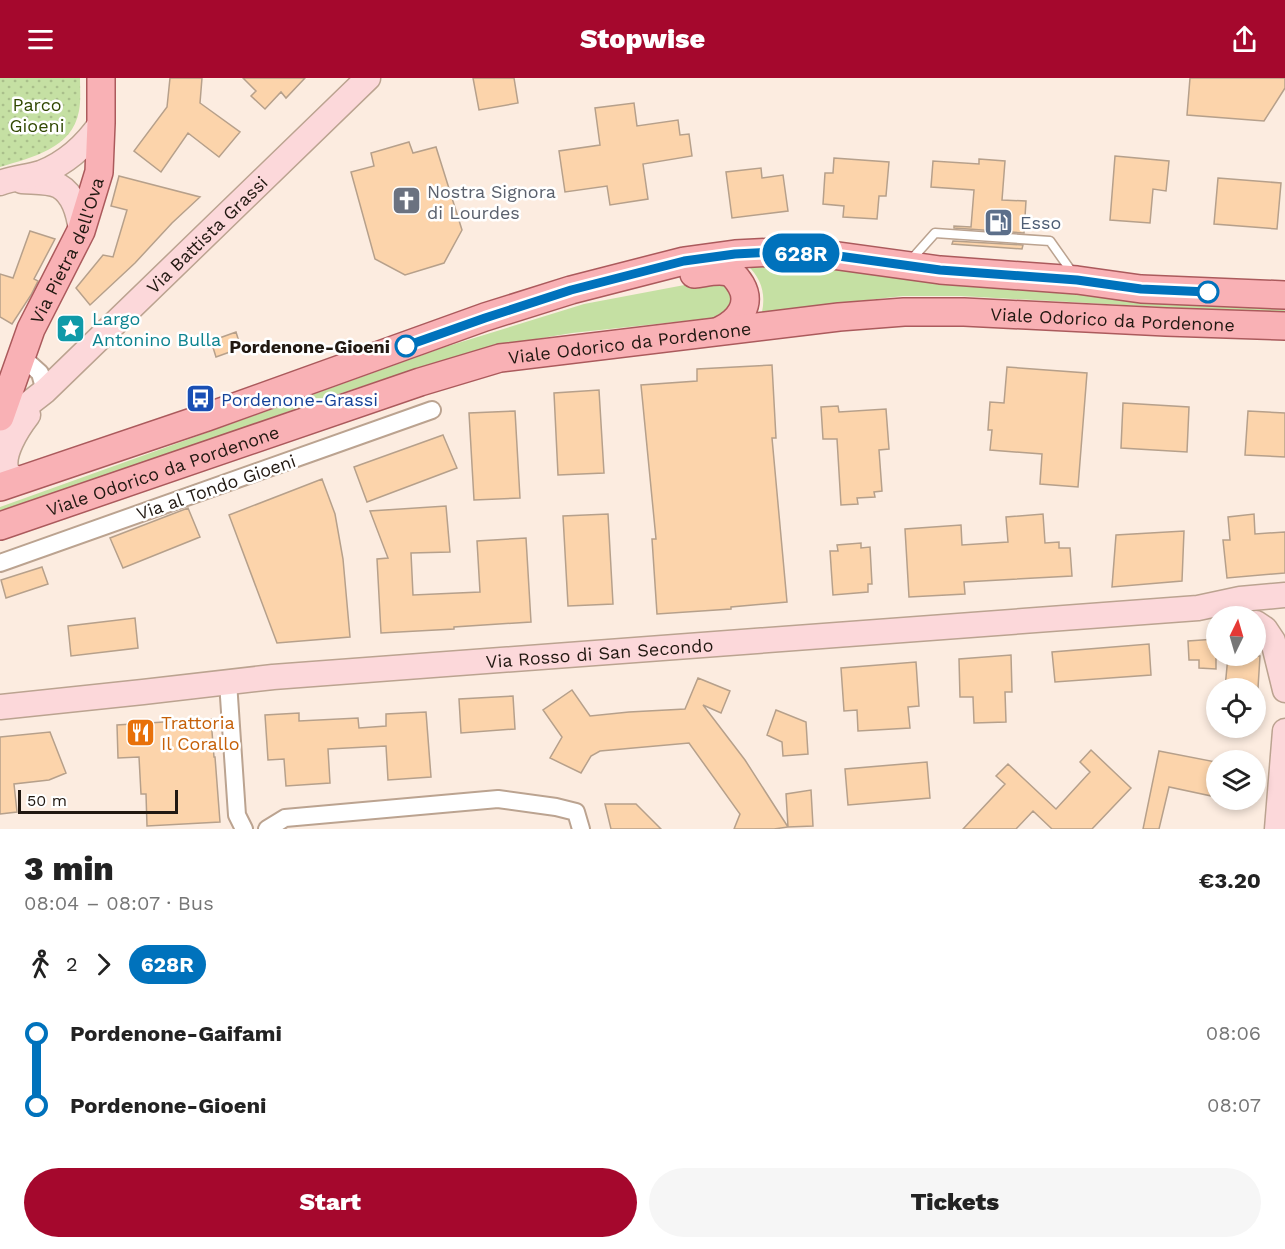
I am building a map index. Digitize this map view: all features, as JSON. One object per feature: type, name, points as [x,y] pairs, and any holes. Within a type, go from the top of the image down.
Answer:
[{"type":"main road","name":"Via Pietra dell'Ova","points":[[0,417],[31,329],[81,231],[99,172],[101,78]]},
{"type":"main road","name":"Via Battista Grassi","points":[[45,391],[368,78]]},
{"type":"main road","points":[[4,182],[41,172],[69,158],[91,138],[101,123]]},
{"type":"main road","points":[[4,182],[57,185],[69,195],[79,214],[81,231]]},
{"type":"main road","name":"Viale Odorico da Pordenone","points":[[9,484],[218,413],[474,321],[571,290],[684,261],[735,254],[817,253],[940,270],[1077,280],[1141,289],[1285,295]]},
{"type":"main road","points":[[571,290],[714,271],[729,272],[745,291],[746,302],[742,313],[732,325],[721,330]]},
{"type":"main road","name":"Viale Odorico da Pordenone","points":[[0,526],[420,381],[500,358],[721,330],[904,312],[964,312],[1285,326]]},
{"type":"main road","points":[[1166,322],[1285,336]]},
{"type":"main road","points":[[0,426],[45,391]]},
{"type":"main road","points":[[9,484],[3,464],[4,453],[8,443],[45,391]]},
{"type":"main road","points":[[1198,608],[1240,599],[1285,596]]},
{"type":"main road","points":[[1198,608],[1206,610]]},
{"type":"main road","name":"Via Rosso di San Secondo","points":[[0,707],[273,677],[1198,608]]},
{"type":"main road","points":[[1266,630],[1273,641],[1285,690]]},
{"type":"main road","points":[[1278,829],[1285,731]]},
{"type":"street","points":[[21,356],[40,374],[45,391]]},
{"type":"street","name":"Via al Tondo Gioeni","points":[[0,563],[432,410]]},
{"type":"street","points":[[228,682],[237,815],[244,829]]},
{"type":"street","points":[[267,829],[285,818],[498,799],[576,812],[581,829]]},
{"type":"lane","points":[[907,265],[935,233],[1050,241],[1077,280]]},
{"type":"green space","name":"Parco Gioeni","points":[[0,78],[80,78],[80,95],[75,124],[59,143],[37,155],[0,167]]},
{"type":"green space","points":[[747,265],[809,265],[940,284],[1201,304],[1285,308],[1285,314],[961,296],[903,296],[762,312],[761,286],[756,275]]},
{"type":"green space","points":[[711,280],[724,282],[736,296],[722,317],[572,333],[530,340],[430,364],[326,398],[0,513],[0,507],[445,347],[584,304]]},
{"type":"building","points":[[170,78],[202,78],[200,103],[240,132],[219,157],[188,133],[161,172],[134,151],[167,107]]},
{"type":"building","points":[[243,78],[305,78],[286,98],[281,92],[265,109],[251,96],[256,91]]},
{"type":"building","points":[[473,78],[514,78],[518,103],[479,110]]},
{"type":"building","points":[[1190,78],[1285,78],[1285,88],[1264,121],[1187,115]]},
{"type":"building","points":[[634,103],[637,126],[678,120],[680,135],[689,134],[692,156],[643,164],[648,199],[610,205],[607,186],[565,192],[559,151],[600,145],[595,108]]},
{"type":"building","name":"Nostra Signora di Lourdes","points":[[409,142],[413,153],[436,147],[462,230],[444,263],[405,275],[375,259],[351,172],[374,166],[371,153]]},
{"type":"building","points":[[1115,156],[1169,161],[1166,191],[1153,189],[1150,223],[1110,220]]},
{"type":"building","points":[[834,158],[889,162],[886,196],[879,196],[877,219],[843,217],[844,206],[823,204],[825,173],[833,173]]},
{"type":"building","points":[[979,159],[1005,161],[1002,200],[1026,201],[1024,233],[954,228],[954,226],[971,227],[974,190],[931,187],[933,161],[979,164]]},
{"type":"building","points":[[761,168],[762,178],[783,175],[788,211],[732,218],[726,172]]},
{"type":"building","points":[[119,176],[200,197],[90,305],[76,288],[103,255],[113,257],[127,210],[111,206]]},
{"type":"building","points":[[1218,178],[1281,183],[1277,229],[1214,224]]},
{"type":"building","points":[[30,231],[55,239],[34,279],[38,281],[31,295],[12,324],[0,317],[0,274],[13,278]]},
{"type":"building","points":[[953,241],[1023,245],[1022,249],[952,244]]},
{"type":"building","points":[[236,332],[241,348],[216,357],[211,341]]},
{"type":"building","points":[[772,365],[776,438],[772,438],[787,602],[731,607],[731,609],[657,614],[652,539],[656,539],[641,385],[697,381],[697,369]]},
{"type":"building","points":[[1007,367],[1087,373],[1078,487],[1040,484],[1042,454],[990,450],[992,430],[988,430],[990,402],[1004,403]]},
{"type":"building","points":[[599,390],[604,473],[558,475],[554,393]]},
{"type":"building","points":[[1123,403],[1189,407],[1187,452],[1121,448]]},
{"type":"building","points":[[838,406],[839,412],[886,409],[889,449],[879,450],[882,491],[874,492],[875,497],[857,498],[858,504],[841,505],[837,439],[823,439],[821,407]]},
{"type":"building","points":[[515,411],[520,498],[474,500],[469,413]]},
{"type":"building","points":[[1248,411],[1285,413],[1285,457],[1245,455]]},
{"type":"building","points":[[443,435],[457,468],[367,502],[354,467]]},
{"type":"building","points":[[322,479],[335,514],[343,559],[350,637],[277,643],[229,515]]},
{"type":"building","points":[[446,506],[450,552],[411,553],[413,595],[480,592],[477,541],[526,538],[531,622],[381,633],[377,559],[388,558],[370,511]]},
{"type":"building","points":[[188,508],[200,537],[123,568],[110,538]]},
{"type":"building","points":[[608,514],[613,604],[568,606],[563,516]]},
{"type":"building","points":[[1043,514],[1045,543],[1059,542],[1059,548],[1070,548],[1072,576],[964,582],[965,594],[909,597],[905,529],[961,525],[962,545],[1008,542],[1006,517]]},
{"type":"building","points":[[1254,514],[1255,534],[1285,532],[1285,573],[1227,578],[1223,540],[1230,540],[1228,517]]},
{"type":"building","points":[[1184,531],[1182,581],[1112,587],[1116,535]]},
{"type":"building","points":[[861,543],[861,548],[870,547],[872,584],[868,584],[868,592],[833,595],[830,551],[838,551],[837,545]]},
{"type":"building","points":[[42,567],[48,584],[6,598],[1,580]]},
{"type":"building","points":[[135,618],[138,648],[71,656],[68,626]]},
{"type":"building","points":[[1206,640],[1206,666],[1216,666],[1216,669],[1199,668],[1199,660],[1189,660],[1188,641]]},
{"type":"building","points":[[1149,644],[1151,675],[1055,682],[1052,652]]},
{"type":"building","points":[[1011,655],[1012,692],[1005,692],[1006,722],[974,723],[973,697],[960,697],[959,659]]},
{"type":"building","points":[[916,662],[919,706],[908,707],[910,728],[858,731],[857,710],[844,711],[841,668]]},
{"type":"building","points":[[1227,666],[1259,666],[1259,678],[1226,678]]},
{"type":"building","points":[[698,678],[730,691],[721,713],[703,705],[745,760],[788,827],[734,829],[740,814],[689,743],[600,751],[591,756],[581,773],[550,758],[562,737],[543,710],[572,690],[590,716],[685,709]]},
{"type":"building","points":[[513,696],[515,729],[461,733],[459,699]]},
{"type":"building","points":[[776,710],[806,722],[808,754],[783,756],[782,742],[767,735]]},
{"type":"building","points":[[426,712],[431,777],[388,780],[386,746],[328,749],[330,783],[286,786],[284,759],[268,760],[265,715],[299,713],[299,721],[358,718],[359,728],[386,726],[386,714]]},
{"type":"building","points":[[211,719],[220,822],[147,826],[146,794],[141,794],[139,757],[118,758],[117,725]]},
{"type":"building","points":[[50,732],[66,773],[49,780],[14,784],[17,812],[0,814],[0,737]]},
{"type":"building","points":[[1091,750],[1131,788],[1092,829],[1052,829],[1033,811],[1016,829],[963,829],[1005,784],[996,776],[1008,764],[1056,809],[1090,772],[1080,762]]},
{"type":"building","points":[[1159,751],[1206,760],[1206,795],[1169,787],[1159,829],[1143,829]]},
{"type":"building","points":[[927,762],[930,798],[848,805],[845,769]]},
{"type":"building","points":[[811,790],[813,826],[788,827],[786,794]]},
{"type":"building","points":[[605,804],[636,804],[661,829],[611,829]]},
{"type":"bus line","name":"628R","points":[[406,346],[571,290],[684,261],[735,254],[817,253],[940,270],[1077,280],[1141,289],[1208,292]]},
{"type":"place","name":"Nostra Signora di Lourdes","points":[[406,201]]},
{"type":"place","name":"Esso","points":[[999,222]]},
{"type":"place","name":"Largo Antonino Bulla","points":[[71,328]]},
{"type":"place","name":"Pordenone-Gioeni","points":[[406,346]]},
{"type":"place","name":"Pordenone-Grassi","points":[[200,399]]},
{"type":"place","name":"Trattoria Il Corallo","points":[[140,732]]}]
